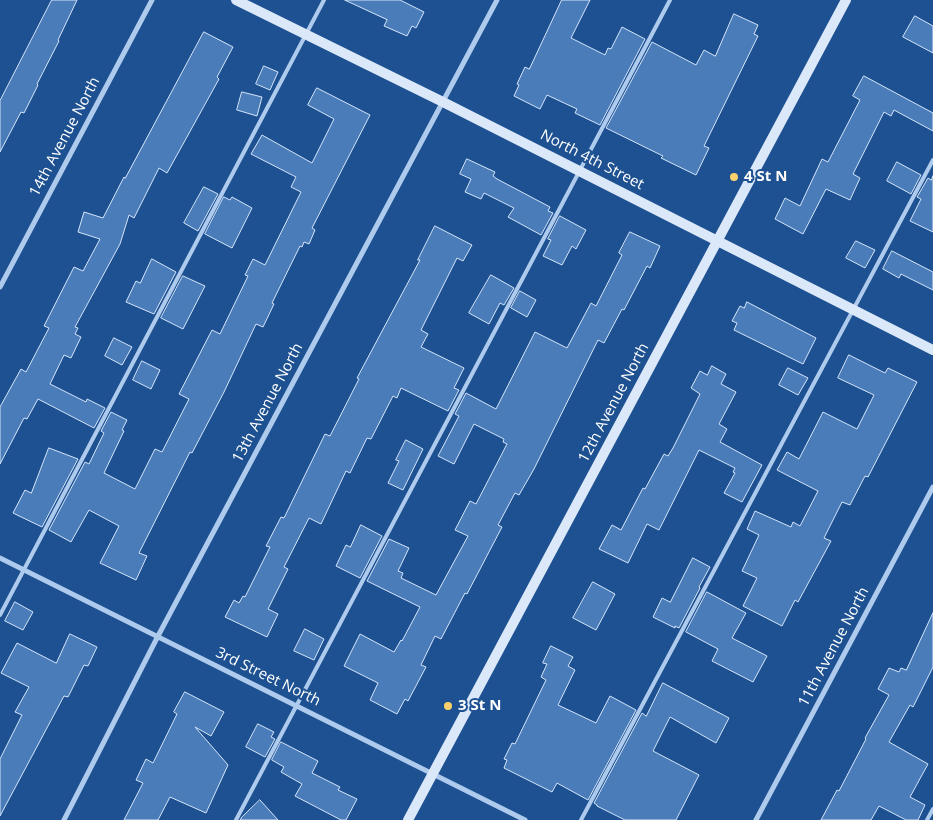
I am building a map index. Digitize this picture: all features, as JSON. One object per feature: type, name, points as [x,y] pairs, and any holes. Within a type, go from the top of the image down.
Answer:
[{"type":"street","name":"14th Avenue North","points":[[0,287],[152,0]]},
{"type":"street","name":"North 4th Street","points":[[236,0],[443,102],[933,350]]},
{"type":"street","name":"13th Avenue North","points":[[64,820],[158,636],[497,0]]},
{"type":"street","name":"12th Avenue North","points":[[408,820],[846,0]]},
{"type":"street","name":"11th Avenue North","points":[[756,820],[933,486]]},
{"type":"street","name":"3rd Street North","points":[[0,558],[525,820]]},
{"type":"lane","points":[[0,615],[324,0]]},
{"type":"lane","points":[[236,820],[670,0]]},
{"type":"lane","points":[[581,820],[933,160]]},
{"type":"lane","points":[[927,820],[933,809]]},
{"type":"building","points":[[52,0],[77,0],[24,113],[21,112],[0,152],[0,101]]},
{"type":"building","points":[[345,0],[400,0],[424,12],[416,28],[412,26],[407,36],[384,26],[387,20]]},
{"type":"building","points":[[562,0],[590,0],[571,38],[605,55],[608,48],[611,49],[622,27],[645,39],[600,125],[575,113],[577,109],[547,95],[540,109],[514,96],[525,67],[529,69]]},
{"type":"building","points":[[734,14],[758,25],[754,34],[758,36],[704,146],[709,148],[696,175],[661,158],[663,156],[606,128],[652,42],[696,65],[704,50],[715,56]]},
{"type":"building","points":[[915,16],[933,26],[933,53],[903,37]]},
{"type":"building","points":[[204,32],[233,47],[217,77],[219,79],[167,173],[159,168],[134,218],[129,215],[120,244],[75,327],[78,328],[75,334],[81,337],[71,358],[64,355],[50,384],[86,402],[87,399],[105,408],[94,428],[38,399],[27,419],[24,418],[0,464],[0,407],[21,369],[26,372],[49,328],[44,326],[74,267],[83,271],[100,239],[78,232],[84,212],[103,218]]},
{"type":"building","points":[[264,66],[278,72],[270,90],[256,84]]},
{"type":"building","points":[[864,76],[933,113],[933,131],[894,110],[891,116],[884,112],[853,174],[860,178],[850,200],[826,189],[803,234],[775,219],[785,198],[800,206],[822,159],[828,162],[860,100],[853,96]]},
{"type":"building","points":[[317,88],[370,115],[312,228],[315,230],[309,244],[304,242],[302,247],[300,246],[272,303],[274,304],[263,327],[256,324],[224,392],[192,453],[190,452],[139,553],[147,556],[136,580],[100,563],[119,526],[89,510],[71,542],[49,530],[85,462],[89,464],[104,433],[101,431],[111,412],[127,420],[122,430],[124,431],[104,473],[135,489],[155,449],[162,452],[189,399],[179,394],[212,330],[220,334],[248,276],[245,275],[253,259],[265,265],[301,192],[291,187],[296,177],[251,154],[262,135],[312,163],[334,119],[308,105]]},
{"type":"building","points":[[242,92],[262,97],[257,116],[237,110]]},
{"type":"building","points":[[467,159],[495,172],[493,176],[497,179],[550,207],[548,211],[553,213],[541,235],[508,217],[514,208],[484,193],[481,199],[465,192],[471,179],[460,174]]},
{"type":"building","points":[[897,162],[921,175],[911,194],[887,181]]},
{"type":"building","points":[[933,176],[933,232],[910,221],[921,199],[917,197],[928,178],[931,180]]},
{"type":"building","points":[[204,187],[218,194],[198,231],[184,223]]},
{"type":"building","points":[[224,197],[230,200],[232,197],[252,208],[232,248],[205,234]]},
{"type":"building","points":[[560,216],[586,230],[576,249],[572,246],[562,265],[543,256],[551,240],[548,239]]},
{"type":"building","points":[[435,226],[472,245],[463,261],[457,258],[421,330],[428,334],[421,347],[464,368],[454,388],[459,390],[448,411],[401,388],[397,398],[393,396],[371,439],[367,438],[350,473],[346,471],[321,524],[309,518],[284,567],[288,569],[268,609],[278,614],[267,637],[225,617],[234,600],[239,603],[243,596],[245,597],[270,547],[266,546],[281,517],[284,518],[325,434],[330,436],[359,379],[357,378],[420,260],[418,260]]},
{"type":"building","points":[[630,232],[660,246],[650,268],[647,266],[604,343],[598,340],[534,469],[519,495],[515,493],[498,525],[502,527],[467,594],[465,593],[441,639],[435,636],[421,665],[426,667],[408,701],[405,699],[397,714],[370,700],[378,683],[344,666],[360,634],[394,652],[420,607],[367,581],[389,539],[409,548],[398,571],[403,573],[401,578],[436,595],[468,536],[455,530],[470,501],[476,504],[507,444],[503,442],[504,439],[474,424],[454,464],[438,456],[459,416],[455,414],[466,393],[496,409],[535,332],[567,348],[591,303],[596,306],[622,255],[619,253]]},
{"type":"building","points":[[856,241],[875,250],[865,268],[846,258]]},
{"type":"building","points":[[892,251],[933,272],[933,290],[901,274],[899,278],[883,269]]},
{"type":"building","points":[[152,259],[176,272],[154,314],[126,302],[136,281],[140,283]]},
{"type":"building","points":[[491,275],[514,288],[504,305],[500,303],[489,324],[469,313]]},
{"type":"building","points":[[183,276],[205,286],[183,329],[161,318]]},
{"type":"building","points":[[520,291],[536,300],[527,317],[511,308]]},
{"type":"building","points":[[747,302],[816,338],[803,364],[734,330],[737,323],[732,321],[740,306],[744,308]]},
{"type":"building","points":[[114,338],[132,347],[122,365],[105,356]]},
{"type":"building","points":[[849,355],[885,373],[888,368],[917,382],[868,477],[865,476],[850,505],[842,502],[824,538],[831,541],[798,602],[795,600],[782,626],[743,606],[757,578],[742,571],[759,535],[747,529],[755,511],[791,527],[793,522],[800,526],[818,491],[777,470],[787,452],[799,459],[823,412],[857,429],[874,395],[838,378]]},
{"type":"building","points":[[142,361],[160,370],[151,389],[133,380]]},
{"type":"building","points":[[712,366],[726,374],[721,384],[736,392],[719,424],[727,429],[720,442],[762,465],[742,502],[724,493],[735,473],[733,472],[735,468],[699,450],[659,530],[647,524],[628,563],[599,549],[612,525],[621,530],[643,488],[645,489],[664,454],[668,456],[673,448],[700,394],[691,388],[700,371],[707,375]]},
{"type":"building","points":[[788,368],[808,378],[798,395],[779,385]]},
{"type":"building","points":[[406,440],[423,449],[403,490],[388,483],[399,461],[396,460]]},
{"type":"building","points":[[49,448],[78,459],[42,527],[13,513],[25,490],[31,493]]},
{"type":"building","points":[[361,525],[382,536],[360,578],[336,566],[346,545],[350,547]]},
{"type":"building","points":[[693,558],[710,567],[679,628],[675,626],[675,628],[653,617],[662,598],[670,602]]},
{"type":"building","points":[[593,582],[615,594],[596,630],[573,618]]},
{"type":"building","points":[[707,592],[746,613],[732,638],[767,656],[753,682],[712,661],[718,649],[686,632]]},
{"type":"building","points":[[15,602],[33,612],[23,630],[5,621]]},
{"type":"building","points":[[933,613],[933,667],[913,707],[910,705],[889,742],[928,764],[910,797],[925,805],[918,820],[906,820],[879,806],[871,820],[821,820],[837,790],[839,791],[889,695],[878,689],[889,668],[899,672],[901,668],[906,670]]},
{"type":"building","points":[[305,629],[324,639],[314,660],[294,651]]},
{"type":"building","points":[[70,634],[97,647],[88,666],[84,665],[68,697],[64,696],[0,816],[0,759],[22,715],[15,712],[29,687],[1,673],[17,643],[56,663]]},
{"type":"building","points":[[551,646],[573,657],[568,666],[575,670],[558,705],[596,723],[610,696],[636,710],[588,800],[557,783],[552,792],[504,768],[507,760],[504,759],[512,743],[515,744],[546,680],[541,677],[547,664],[543,663]]},
{"type":"building","points":[[663,683],[729,718],[716,743],[670,717],[653,751],[699,775],[676,820],[625,820],[594,803],[642,713],[646,716]]},
{"type":"building","points":[[185,692],[224,712],[211,736],[195,727],[228,765],[206,813],[170,797],[158,820],[124,820],[143,783],[136,780],[146,759],[153,763],[177,714],[174,712]]},
{"type":"building","points":[[258,724],[274,732],[271,737],[275,739],[265,757],[246,747]]},
{"type":"building","points":[[281,742],[318,761],[312,773],[340,787],[338,790],[357,799],[346,820],[341,820],[295,796],[302,784],[281,772],[284,767],[272,760]]},
{"type":"building","points":[[260,800],[278,820],[240,820],[242,817]]},
{"type":"place","name":"4 St N","points":[[734,177]]},
{"type":"place","name":"3 St N","points":[[448,706]]}]
